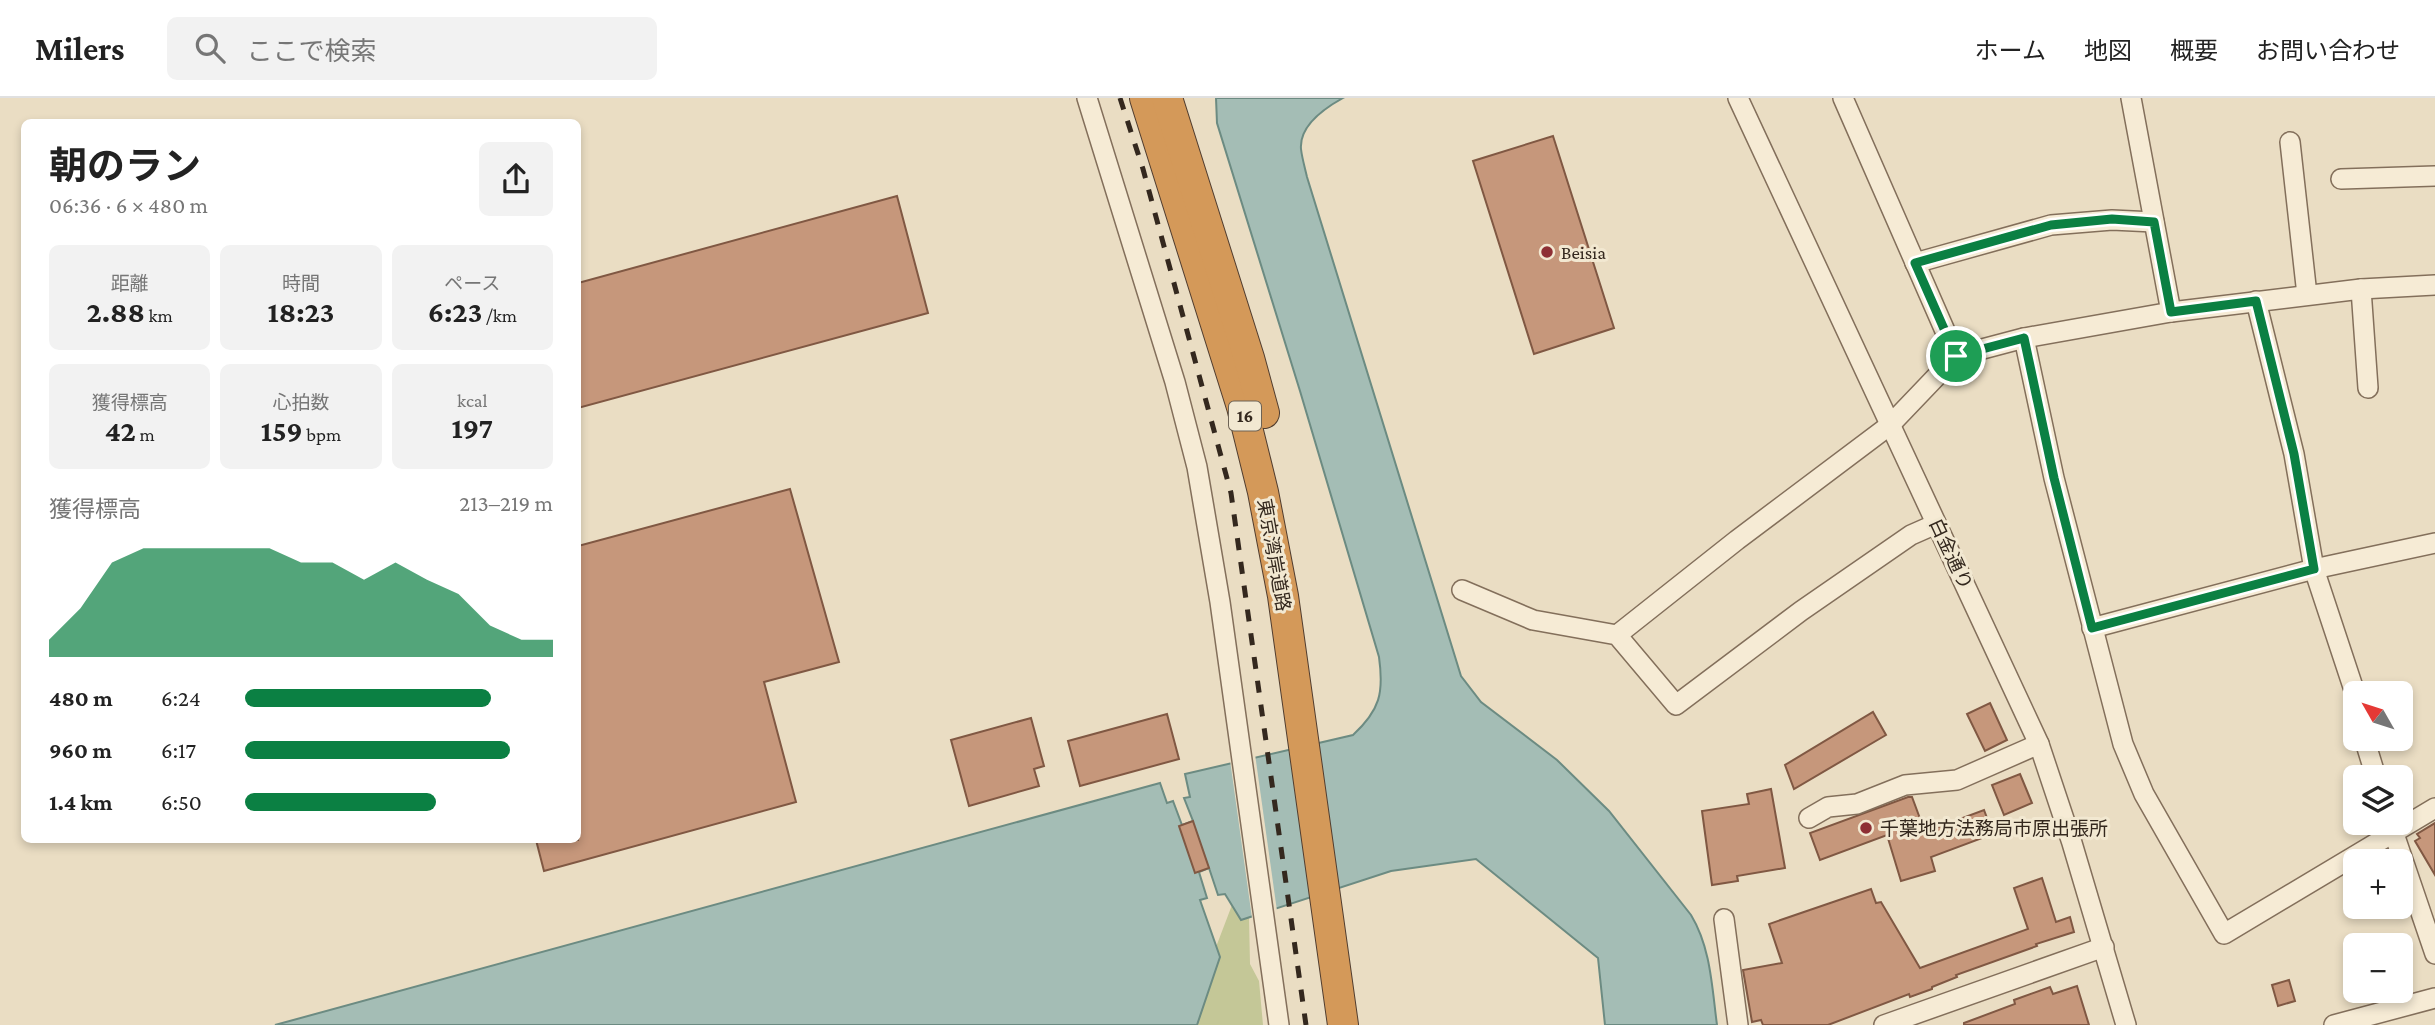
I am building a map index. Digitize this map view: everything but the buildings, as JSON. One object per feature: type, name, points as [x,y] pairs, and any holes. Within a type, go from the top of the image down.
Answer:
[{"type":"highway","name":"東京湾岸道路","points":[[1145,98],[1242,407],[1263,492],[1313,742]]},
{"type":"highway","name":"東京湾岸道路","points":[[1167,98],[1249,358],[1270,433],[1287,511],[1313,742],[1334,886],[1363,1025]]},
{"type":"highway","name":"東京湾岸道路","points":[[1334,886],[1343,1025]]},
{"type":"street","points":[[1087,98],[1188,424],[1213,553],[1279,1025]]},
{"type":"street","name":"白金通り","points":[[1738,98],[2039,744],[2126,1025]]},
{"type":"street","points":[[1843,98],[1956,356]]},
{"type":"street","points":[[2131,98],[2171,312]]},
{"type":"street","points":[[2290,142],[2306,295]]},
{"type":"street","points":[[2341,179],[2435,176]]},
{"type":"street","points":[[1915,263],[2051,225],[2112,219],[2154,222]]},
{"type":"street","points":[[1617,635],[1737,540],[1890,425],[1956,356],[2024,338],[2171,312],[2361,289],[2435,285]]},
{"type":"street","points":[[2361,289],[2368,388]]},
{"type":"street","points":[[2256,301],[2294,454],[2314,569],[2351,681]]},
{"type":"street","points":[[2024,338],[2054,478],[2123,744],[2144,794],[2224,934],[2379,835]]},
{"type":"street","points":[[1462,590],[1533,620],[1617,635],[1676,705],[1801,611],[1911,535],[1936,524]]},
{"type":"street","points":[[2092,628],[2314,569],[2435,543]]},
{"type":"street","points":[[1809,818],[1828,807],[1857,804],[1905,785],[1956,780],[2039,744]]},
{"type":"street","points":[[2413,818],[2435,808]]},
{"type":"street","points":[[2395,835],[2435,954]]},
{"type":"street","points":[[1724,919],[1738,1025]]},
{"type":"street","points":[[1884,1025],[2104,947]]},
{"type":"street","points":[[2334,1025],[2435,998]]},
{"type":"green space","points":[[1232,905],[1241,920],[1249,917],[1250,964],[1259,981],[1263,1025],[1197,1025],[1220,957],[1216,947]]},
{"type":"water","points":[[1216,98],[1343,98],[1321,112],[1304,132],[1301,140],[1302,156],[1461,676],[1481,702],[1557,760],[1609,811],[1691,915],[1707,955],[1717,1025],[1605,1025],[1598,958],[1476,859],[1391,871],[1241,920],[1225,894],[1218,895],[1209,868],[1199,872],[1207,898],[1200,900],[1220,957],[1197,1025],[275,1025],[1160,783],[1167,803],[1173,801],[1182,825],[1193,821],[1184,798],[1190,797],[1185,774],[1353,735],[1369,717],[1378,700],[1381,681],[1379,657],[1217,123]]},
{"type":"pier","points":[[1255,754],[1277,911],[1252,918],[1230,760]]},
{"type":"railway","points":[[1120,98],[1143,169],[1231,493],[1306,1025]]},
{"type":"place","name":"Beisia","points":[[1547,252]]},
{"type":"place","name":"千葉地方法務局市原出張所","points":[[1866,828]]},
{"type":"route","points":[[2112,219],[2154,222],[2171,312],[2256,301],[2294,454],[2314,569],[2092,628],[2054,478],[2024,338],[1956,356],[1915,263],[2051,225],[2112,219]]}]
